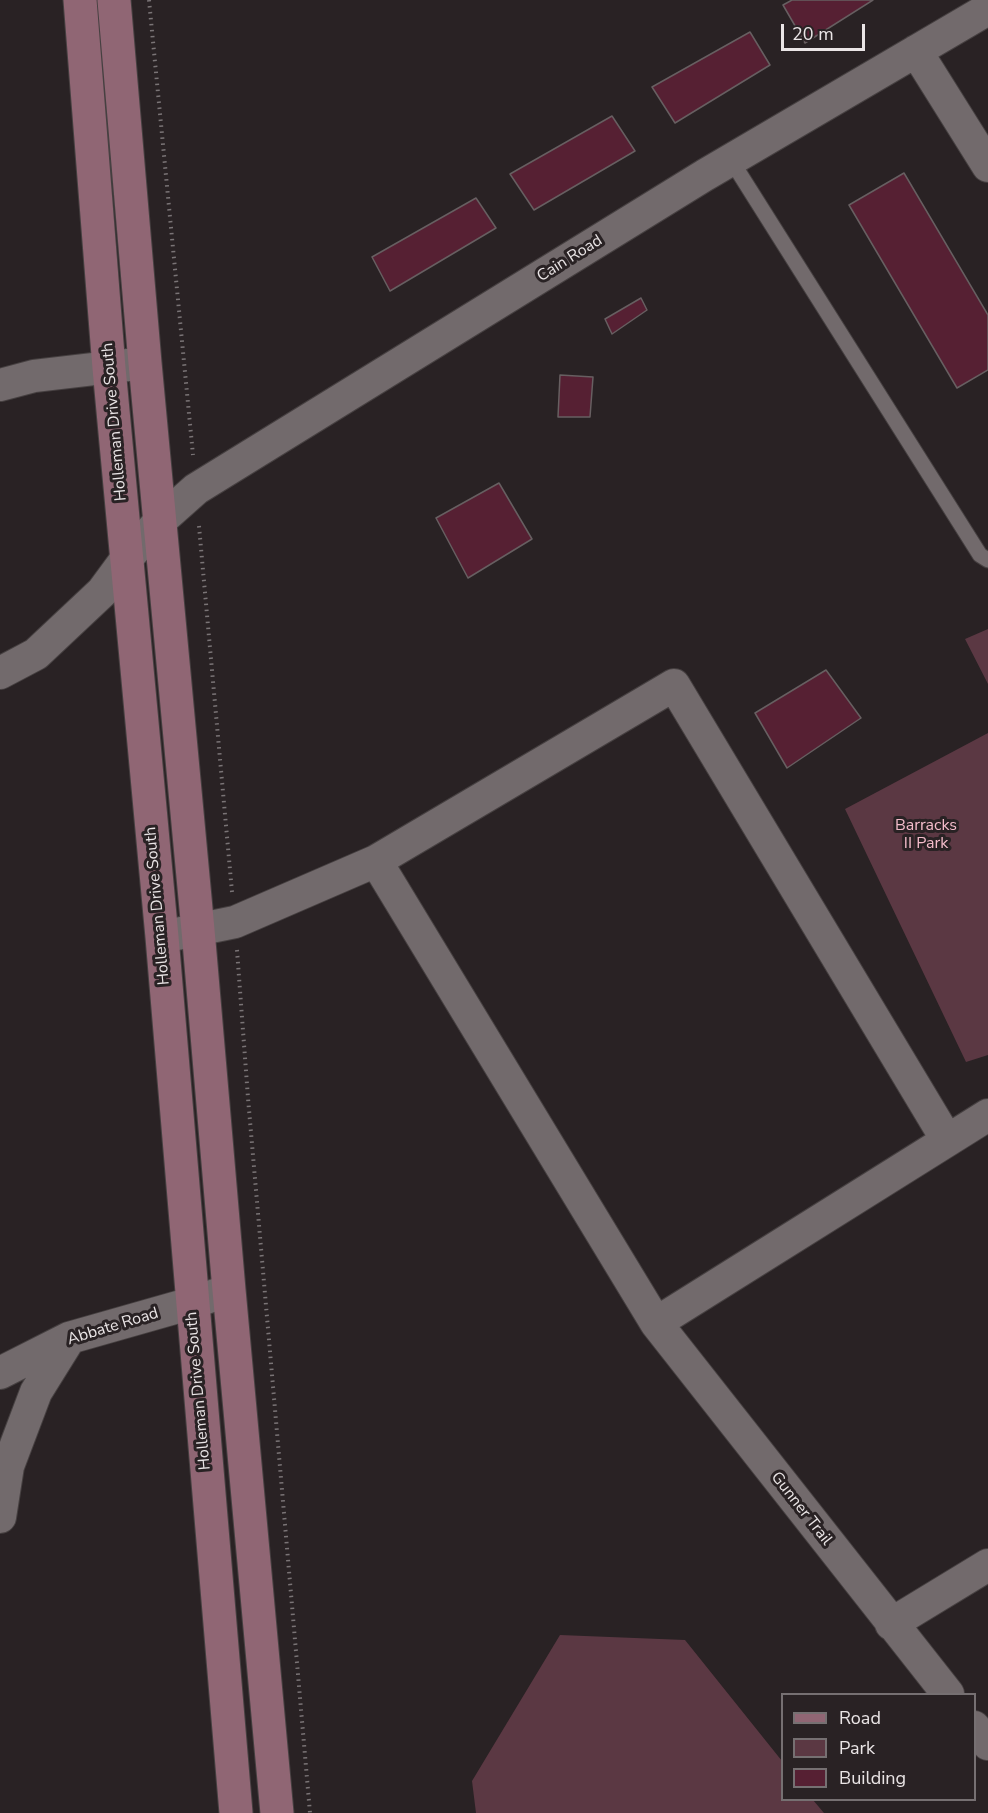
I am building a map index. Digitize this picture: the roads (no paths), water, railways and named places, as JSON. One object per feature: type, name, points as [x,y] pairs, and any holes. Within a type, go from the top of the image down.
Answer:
[{"type":"street","name":"Holleman Drive South","points":[[80,0],[109,368],[162,937],[236,1813]]},
{"type":"street","points":[[114,0],[145,363],[278,1813]]},
{"type":"street","name":"Cain Road","points":[[0,673],[36,654],[102,592],[127,558],[160,521],[196,489],[731,160],[988,9]]},
{"type":"street","points":[[916,51],[988,166]]},
{"type":"street","points":[[0,385],[34,376],[145,363]]},
{"type":"street","points":[[162,937],[235,922],[376,861],[674,685],[947,1140]]},
{"type":"street","name":"Gunner Trail","points":[[376,861],[656,1323],[946,1693]]},
{"type":"street","points":[[656,1323],[988,1115]]},
{"type":"street","name":"Abbate Road","points":[[0,1373],[69,1338],[192,1303],[229,1290]]},
{"type":"street","points":[[0,1517],[8,1466],[36,1392],[69,1338]]},
{"type":"street","points":[[891,1624],[988,1565]]},
{"type":"street","points":[[976,1728],[988,1744]]},
{"type":"lane","points":[[731,160],[980,555],[988,560]]},
{"type":"park label","name":"Barracks II Park","points":[[926,835]]}]
